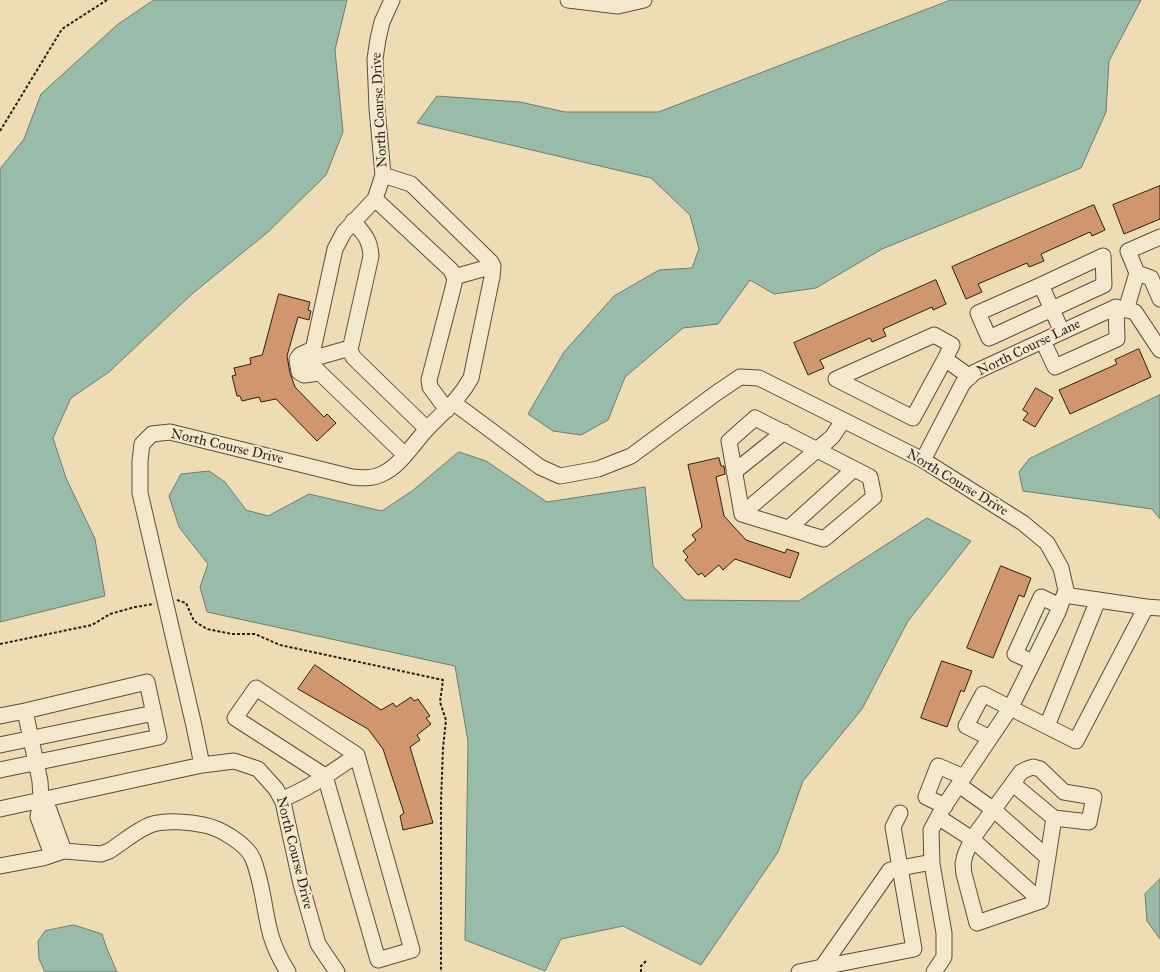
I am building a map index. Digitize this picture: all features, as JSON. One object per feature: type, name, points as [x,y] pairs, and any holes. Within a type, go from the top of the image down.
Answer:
[{"type":"street","name":"North Course Drive","points":[[375,199],[383,175],[377,108],[375,59],[382,22],[392,0]]},
{"type":"street","points":[[568,0],[618,6],[644,0]]},
{"type":"street","name":"North Course Drive","points":[[202,765],[140,493],[140,462],[142,444],[152,434],[170,432],[352,477],[366,479],[382,474],[392,468],[427,429],[451,406],[464,391],[471,378],[493,266],[491,262],[410,184],[383,175]]},
{"type":"street","points":[[312,354],[335,249],[344,232],[375,199],[436,255],[451,270],[454,277],[493,266]]},
{"type":"street","points":[[353,221],[368,239],[371,246],[371,256],[350,348],[353,357],[427,429]]},
{"type":"street","points":[[1043,341],[1055,367],[1117,339],[1121,308],[1137,273],[1128,251],[1160,238]]},
{"type":"street","points":[[1103,256],[1104,285],[1051,309],[989,338],[978,313],[1103,256]]},
{"type":"street","points":[[1137,273],[1151,278],[1160,299]]},
{"type":"street","name":"North Course Drive","points":[[454,277],[454,288],[429,380],[430,387],[451,406],[540,467],[560,476],[598,469],[631,456],[740,377],[759,378],[789,391],[843,421],[923,460],[1023,523],[1047,543],[1061,568],[1066,590],[1062,600],[1011,707],[931,830],[932,862],[944,933],[944,958],[934,972]]},
{"type":"street","points":[[1041,285],[1062,332]]},
{"type":"street","points":[[1121,308],[1135,312],[1158,343]]},
{"type":"street","name":"North Course Lane","points":[[923,460],[963,384],[975,372],[1062,332],[1121,308]]},
{"type":"street","points":[[934,335],[952,345],[945,359],[913,418],[836,379],[934,335]]},
{"type":"street","points":[[350,348],[300,355],[297,359],[299,372],[304,375],[320,373],[405,455]]},
{"type":"street","points":[[945,359],[970,377]]},
{"type":"street","points":[[755,418],[870,477],[874,497],[824,539],[742,514],[729,441],[755,418]]},
{"type":"street","points":[[742,514],[832,437],[843,421]]},
{"type":"street","points":[[734,472],[784,432]]},
{"type":"street","points":[[789,528],[854,469]]},
{"type":"street","points":[[990,738],[966,726],[983,694],[1076,741],[1153,608],[1098,600],[1062,600],[1041,597],[1015,654],[1033,662]]},
{"type":"street","points":[[1047,726],[1098,600]]},
{"type":"street","points":[[0,716],[147,682],[159,737],[0,770]]},
{"type":"street","points":[[256,688],[357,755],[412,950],[378,960],[324,776],[235,718],[256,688]]},
{"type":"street","points":[[25,711],[40,781],[41,800],[38,817],[58,853]]},
{"type":"street","points":[[0,745],[154,713]]},
{"type":"street","points":[[282,799],[296,793],[357,755]]},
{"type":"street","name":"North Course Drive","points":[[0,809],[202,765],[234,761],[258,769],[276,789],[282,799],[301,884],[318,944],[337,972]]},
{"type":"street","points":[[1041,901],[926,797],[938,766],[962,781],[1048,858]]},
{"type":"street","points":[[1013,784],[1054,818],[1089,822],[1094,798],[1064,792],[1040,769],[1033,767],[1021,772],[972,839],[963,864],[966,883],[977,923],[1041,901]]},
{"type":"street","points":[[799,972],[914,949],[893,827],[900,814]]},
{"type":"street","points":[[1041,901],[1054,818]]},
{"type":"street","points":[[0,866],[58,853],[101,854],[109,852],[152,824],[167,822],[205,825],[226,834],[245,847],[253,858],[259,878],[271,936],[288,972]]},
{"type":"street","points":[[822,967],[890,870],[932,862]]},
{"type":"path","points":[[0,131],[62,29],[107,0]]},
{"type":"path","points":[[172,601],[177,600],[186,603],[194,621],[207,629],[232,634],[255,634],[280,645],[443,680],[440,702],[446,720],[443,748],[441,801],[441,972]]},
{"type":"path","points":[[0,644],[92,625],[116,612],[159,603]]},
{"type":"path","points":[[641,972],[641,966],[647,960]]},
{"type":"shaded area","points":[[154,0],[347,0],[335,50],[343,132],[326,175],[268,232],[192,294],[109,372],[71,398],[53,438],[66,478],[95,539],[105,596],[0,622],[0,169],[24,139],[41,94],[117,25]]},
{"type":"shaded area","points":[[951,0],[1141,0],[1109,61],[1106,112],[1081,168],[882,249],[816,288],[774,294],[750,280],[718,324],[683,328],[625,377],[608,420],[581,435],[553,431],[528,414],[564,352],[614,296],[659,270],[692,268],[699,249],[690,215],[651,178],[417,123],[437,96],[520,102],[565,112],[658,112]]},
{"type":"shaded area","points":[[1160,395],[1160,519],[1152,509],[1023,491],[1019,472],[1029,459]]},
{"type":"shaded area","points":[[459,452],[486,461],[547,502],[645,487],[653,566],[685,600],[799,601],[927,518],[971,541],[908,621],[862,709],[803,781],[778,852],[701,965],[623,926],[561,939],[545,971],[465,940],[468,741],[455,666],[207,612],[200,587],[208,564],[179,527],[169,496],[181,474],[209,471],[225,482],[246,510],[268,516],[309,494],[382,511],[412,491]]},
{"type":"shaded area","points":[[1160,879],[1160,939],[1147,921],[1145,894]]},
{"type":"shaded area","points":[[74,925],[102,934],[117,972],[45,972],[39,959],[38,941],[45,931]]},
{"type":"building","points":[[1160,186],[1160,219],[1124,234],[1113,205]]},
{"type":"building","points":[[1094,205],[1105,230],[1092,236],[1090,232],[1041,254],[1044,261],[1029,267],[1027,263],[978,284],[982,292],[966,299],[952,267]]},
{"type":"building","points":[[936,280],[946,304],[933,310],[932,307],[883,329],[886,336],[872,342],[870,338],[820,360],[824,368],[808,375],[794,343]]},
{"type":"building","points":[[279,294],[310,302],[308,310],[311,311],[309,320],[298,317],[287,356],[290,373],[295,387],[324,417],[327,414],[336,423],[317,441],[276,399],[261,402],[259,397],[242,401],[240,396],[237,396],[232,376],[236,375],[234,368],[251,364],[250,358],[262,355]]},
{"type":"building","points":[[1139,349],[1151,377],[1070,414],[1059,390],[1117,364],[1115,360]]},
{"type":"building","points":[[1036,388],[1053,398],[1035,427],[1023,420],[1028,413],[1023,410]]},
{"type":"building","points":[[719,458],[721,466],[724,466],[725,474],[716,477],[724,516],[746,540],[785,553],[787,549],[799,553],[790,578],[735,559],[723,570],[719,565],[705,577],[702,573],[698,575],[685,560],[688,557],[683,551],[696,540],[692,535],[702,527],[688,465]]},
{"type":"building","points":[[1001,566],[1031,578],[1024,597],[1019,595],[993,658],[967,648]]},
{"type":"building","points":[[942,661],[972,671],[964,692],[961,690],[947,727],[921,718]]},
{"type":"building","points":[[315,665],[381,710],[393,703],[396,707],[411,697],[414,701],[418,699],[430,716],[426,718],[431,724],[417,735],[420,740],[410,747],[433,823],[403,830],[400,816],[404,813],[383,749],[368,729],[298,689]]}]
